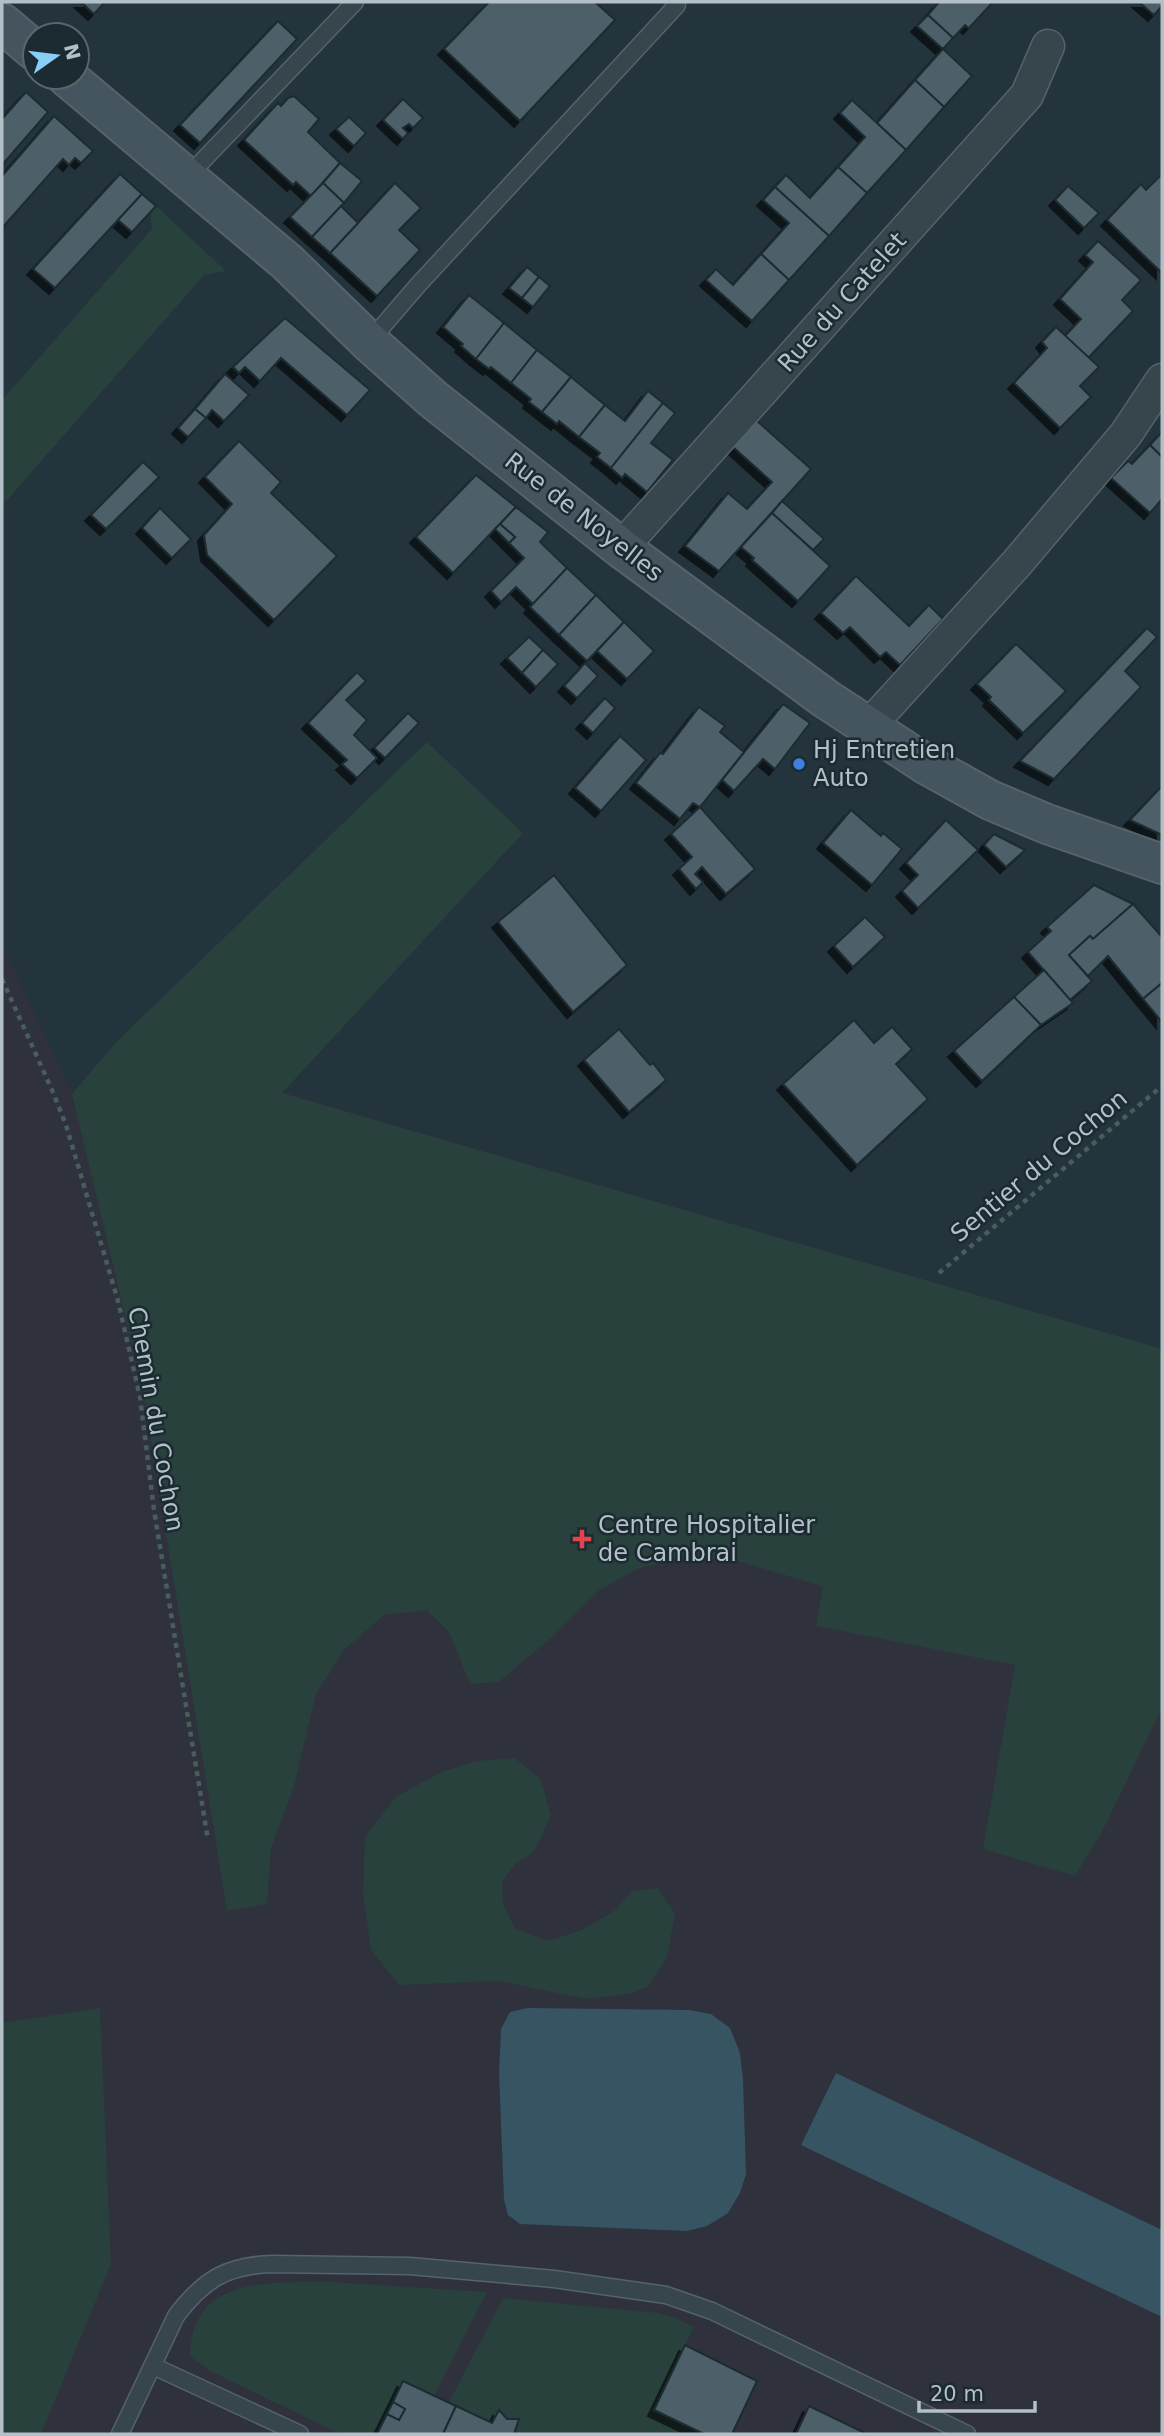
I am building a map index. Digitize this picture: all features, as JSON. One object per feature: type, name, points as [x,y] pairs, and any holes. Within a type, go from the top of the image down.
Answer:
[{"type":"street","points":[[2,23],[21,39]]},
{"type":"street","name":"Rue du Catelet","points":[[621,548],[1027,94],[1048,46]]},
{"type":"street","name":"Rue de Noyelles","points":[[83,91],[295,270],[433,399],[621,548],[826,699],[926,765],[990,800],[1162,864]]},
{"type":"street","points":[[868,727],[1017,563],[1126,434],[1162,380]]},
{"type":"lane","points":[[186,177],[355,2]]},
{"type":"lane","points":[[369,342],[677,5],[674,2]]},
{"type":"lane","points":[[120,2434],[182,2308],[206,2282],[223,2273],[254,2264],[410,2266],[565,2280],[666,2295],[712,2311],[967,2434]]},
{"type":"lane","points":[[153,2366],[274,2428],[300,2434]]},
{"type":"path","name":"Chemin du Cochon","points":[[2,979],[66,1125],[118,1301],[140,1397],[154,1510],[208,1840]]},
{"type":"path","name":"Sentier du Cochon","points":[[939,1273],[1162,1086]]},
{"type":"shaded area","name":"Centre Hospitalier de Cambrai","points":[[2,943],[72,1093],[115,1043],[1162,1349],[1162,2434],[2,2434]]},
{"type":"green space","points":[[156,206],[226,271],[204,275],[2,506],[2,400],[152,229],[150,212]]},
{"type":"green space","points":[[427,742],[523,833],[282,1093],[1162,1349],[1162,1708],[1102,1832],[1075,1876],[983,1849],[1015,1665],[816,1626],[823,1587],[736,1560],[684,1557],[637,1569],[598,1591],[552,1637],[499,1682],[470,1684],[449,1632],[427,1610],[384,1615],[344,1650],[316,1694],[294,1786],[271,1848],[267,1904],[227,1911],[143,1390],[72,1094],[115,1043]]},
{"type":"green space","points":[[515,1758],[541,1780],[551,1816],[534,1852],[516,1863],[502,1882],[503,1903],[515,1929],[548,1941],[582,1930],[614,1911],[633,1891],[657,1888],[675,1913],[667,1958],[648,1987],[629,1994],[586,1999],[499,1981],[399,1985],[371,1950],[363,1893],[365,1837],[396,1797],[441,1772],[476,1761]]},
{"type":"green space","points":[[100,2008],[111,2264],[41,2434],[2,2434],[2,2023]]},
{"type":"green space","points":[[332,2282],[487,2292],[434,2396],[403,2381],[377,2434],[340,2434],[210,2371],[190,2356],[194,2329],[204,2310],[220,2297],[261,2284]]},
{"type":"green space","points":[[503,2298],[659,2313],[694,2327],[654,2409],[704,2434],[514,2434],[518,2419],[507,2419],[499,2411],[492,2423],[449,2402]]},
{"type":"water","points":[[528,2008],[689,2010],[711,2014],[730,2028],[740,2053],[743,2079],[746,2174],[740,2193],[728,2213],[707,2226],[687,2231],[520,2224],[508,2215],[504,2200],[499,2072],[501,2029],[510,2012]]},
{"type":"water","points":[[836,2073],[1162,2230],[1162,2317],[801,2145]]},
{"type":"building","points":[[81,2],[105,2],[94,14]]},
{"type":"building","points":[[489,2],[595,2],[615,20],[520,121],[444,49]]},
{"type":"building","points":[[939,2],[993,2],[969,28],[965,25],[953,38],[928,15]]},
{"type":"building","points":[[1139,2],[1162,2],[1162,6],[1154,15]]},
{"type":"building","points":[[928,15],[953,38],[943,49],[917,26]]},
{"type":"building","points":[[278,21],[297,39],[200,143],[180,125]]},
{"type":"building","points":[[943,49],[972,76],[944,107],[915,80]]},
{"type":"building","points":[[915,80],[944,107],[906,150],[877,123]]},
{"type":"building","points":[[26,92],[48,112],[2,165],[2,119]]},
{"type":"building","points":[[294,96],[319,119],[308,132],[340,163],[311,196],[296,182],[293,185],[244,140],[278,103],[281,106]]},
{"type":"building","points":[[403,99],[423,118],[413,128],[409,124],[403,128],[408,133],[403,139],[383,120]]},
{"type":"building","points":[[852,100],[906,150],[867,193],[838,167],[865,137],[840,113]]},
{"type":"building","points":[[54,116],[93,151],[81,163],[75,158],[69,165],[63,159],[2,228],[2,176]]},
{"type":"building","points":[[349,117],[366,133],[354,146],[336,129]]},
{"type":"building","points":[[340,163],[362,181],[344,203],[323,183]]},
{"type":"building","points":[[838,167],[867,193],[829,236],[775,187],[786,175],[810,198]]},
{"type":"building","points":[[120,174],[142,194],[55,288],[33,269]]},
{"type":"building","points":[[1161,175],[1162,273],[1107,220],[1141,184],[1146,190]]},
{"type":"building","points":[[323,183],[344,203],[312,237],[290,217]]},
{"type":"building","points":[[395,183],[421,208],[399,230],[420,250],[377,296],[330,253]]},
{"type":"building","points":[[1068,186],[1099,213],[1084,228],[1055,200]]},
{"type":"building","points":[[775,187],[829,236],[789,280],[761,254],[789,223],[763,200]]},
{"type":"building","points":[[142,194],[156,206],[132,232],[118,220]]},
{"type":"building","points":[[341,206],[358,223],[330,253],[312,237]]},
{"type":"building","points":[[1098,241],[1141,280],[1122,300],[1133,311],[1088,358],[1065,336],[1081,319],[1060,299],[1093,262],[1085,255]]},
{"type":"building","points":[[761,254],[789,280],[752,321],[706,280],[716,269],[733,285]]},
{"type":"building","points":[[527,267],[539,277],[522,298],[509,288]]},
{"type":"building","points":[[539,277],[550,286],[533,307],[522,298]]},
{"type":"building","points":[[469,295],[504,323],[476,359],[443,327]]},
{"type":"building","points":[[285,318],[370,390],[347,415],[281,358],[260,381],[245,367],[239,373],[233,367]]},
{"type":"building","points":[[504,323],[537,350],[511,383],[476,359]]},
{"type":"building","points":[[1056,327],[1099,367],[1080,386],[1091,397],[1060,428],[1014,383],[1047,348],[1042,342]]},
{"type":"building","points":[[537,350],[571,377],[542,412],[511,383]]},
{"type":"building","points":[[225,374],[249,395],[224,421],[212,410],[206,418],[195,409]]},
{"type":"building","points":[[571,377],[605,405],[579,437],[542,412]]},
{"type":"building","points":[[648,391],[663,403],[611,468],[597,457],[600,453],[579,437],[605,405],[625,421]]},
{"type":"building","points":[[663,403],[675,413],[651,443],[673,460],[647,492],[625,474],[622,478],[611,468]]},
{"type":"building","points":[[195,409],[206,418],[188,437],[178,428]]},
{"type":"building","points":[[756,420],[811,469],[719,571],[685,546],[728,493],[747,509],[772,482],[732,446]]},
{"type":"building","points":[[1162,432],[1162,457],[1150,445]]},
{"type":"building","points":[[239,441],[281,482],[271,493],[337,556],[274,620],[207,555],[204,535],[232,504],[205,477]]},
{"type":"building","points":[[1150,445],[1162,457],[1162,499],[1150,513],[1111,478],[1128,461],[1132,464]]},
{"type":"building","points":[[143,462],[159,477],[106,529],[91,515]]},
{"type":"building","points":[[476,475],[516,507],[453,573],[416,537]]},
{"type":"building","points":[[782,501],[824,539],[813,550],[772,513]]},
{"type":"building","points":[[516,507],[548,532],[540,542],[567,568],[533,604],[516,587],[501,602],[491,591],[524,558],[509,543],[515,537],[500,524]]},
{"type":"building","points":[[160,508],[191,539],[172,558],[142,528]]},
{"type":"building","points":[[772,513],[830,566],[798,601],[741,547]]},
{"type":"building","points":[[500,524],[515,537],[509,543],[495,529]]},
{"type":"building","points":[[567,568],[596,595],[559,635],[530,607]]},
{"type":"building","points":[[856,576],[909,626],[929,605],[943,619],[900,665],[886,652],[880,657],[850,627],[843,633],[821,613]]},
{"type":"building","points":[[596,595],[624,622],[587,661],[559,635]]},
{"type":"building","points":[[624,622],[654,651],[627,679],[597,651]]},
{"type":"building","points":[[1147,628],[1157,637],[1125,671],[1141,687],[1054,779],[1020,761]]},
{"type":"building","points":[[529,637],[543,650],[522,673],[507,658]]},
{"type":"building","points":[[1016,644],[1066,691],[1023,733],[989,700],[991,697],[977,684]]},
{"type":"building","points":[[543,650],[558,664],[536,687],[522,673]]},
{"type":"building","points":[[585,663],[598,676],[577,698],[564,686]]},
{"type":"building","points":[[357,672],[366,681],[346,700],[367,720],[354,735],[377,758],[357,778],[342,764],[347,760],[308,723]]},
{"type":"building","points":[[605,698],[615,708],[593,733],[582,723]]},
{"type":"building","points":[[783,704],[810,723],[775,769],[763,759],[734,791],[722,780]]},
{"type":"building","points":[[699,707],[725,726],[720,732],[744,752],[700,807],[693,803],[680,819],[636,783],[660,753],[663,754]]},
{"type":"building","points":[[408,713],[419,723],[385,758],[374,748]]},
{"type":"building","points":[[620,736],[646,760],[601,811],[575,788]]},
{"type":"building","points":[[1162,786],[1162,835],[1130,820]]},
{"type":"building","points":[[700,807],[755,869],[726,894],[702,867],[695,874],[703,882],[696,889],[679,869],[692,857],[671,834]]},
{"type":"building","points":[[851,810],[881,836],[883,833],[902,849],[872,885],[823,843]]},
{"type":"building","points":[[946,820],[978,850],[918,908],[902,891],[918,875],[906,863]]},
{"type":"building","points":[[994,834],[1025,850],[1006,867],[984,845]]},
{"type":"building","points":[[554,875],[627,965],[573,1012],[498,922]]},
{"type":"building","points":[[1094,885],[1133,904],[1093,939],[1090,936],[1069,955],[1092,981],[1070,1000],[1028,952],[1051,931],[1047,927]]},
{"type":"building","points":[[1133,904],[1162,937],[1162,983],[1143,999],[1108,956],[1088,976],[1069,955],[1090,936],[1093,939]]},
{"type":"building","points":[[865,917],[885,937],[853,967],[834,946]]},
{"type":"building","points":[[1044,970],[1073,1003],[1041,1025],[1014,997]]},
{"type":"building","points":[[1162,983],[1162,1022],[1143,999]]},
{"type":"building","points":[[1014,997],[1041,1025],[982,1081],[954,1051]]},
{"type":"building","points":[[854,1020],[874,1043],[892,1027],[912,1049],[896,1064],[928,1099],[857,1165],[783,1084]]},
{"type":"building","points":[[619,1029],[666,1080],[629,1112],[584,1060]]},
{"type":"building","points":[[685,2345],[757,2381],[732,2434],[704,2434],[654,2410]]},
{"type":"building","points":[[403,2381],[456,2406],[443,2434],[377,2434],[387,2414],[399,2420],[405,2409],[393,2402]]},
{"type":"building","points":[[393,2402],[405,2409],[399,2420],[387,2414]]},
{"type":"building","points":[[456,2406],[492,2423],[499,2410],[507,2419],[519,2419],[514,2434],[443,2434]]},
{"type":"building","points":[[809,2406],[867,2434],[796,2434]]},
{"type":"place","name":"Hj Entretien Auto","points":[[799,764]]},
{"type":"place","name":"Centre Hospitalier de Cambrai","points":[[582,1539]]}]
